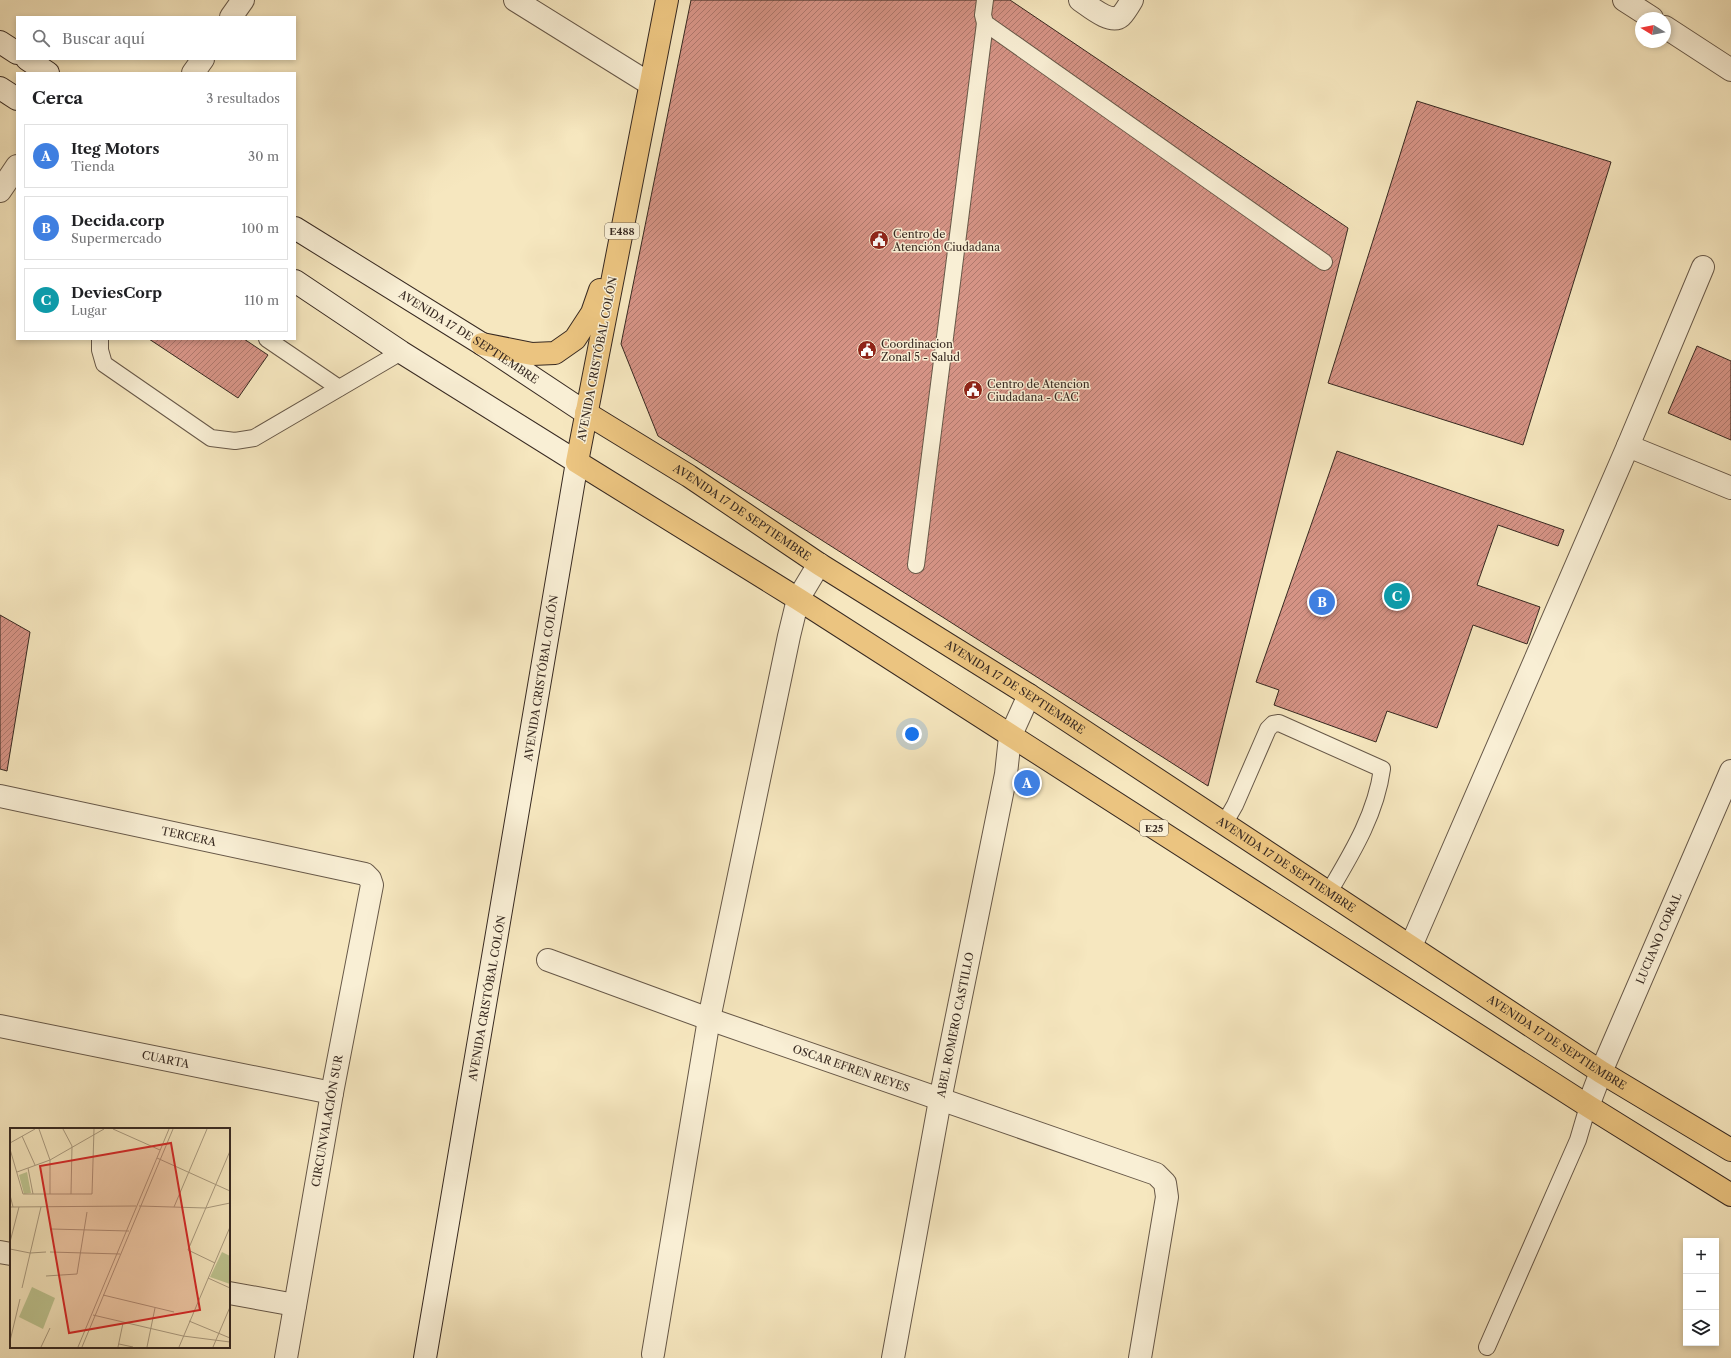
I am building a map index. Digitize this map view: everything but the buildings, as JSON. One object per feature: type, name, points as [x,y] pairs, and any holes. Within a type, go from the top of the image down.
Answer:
[{"type":"main road","name":"AVENIDA CRISTÓBAL COLÓN","points":[[577,462],[667,0]]},
{"type":"main road","points":[[482,344],[532,354],[555,353],[575,339],[592,313],[622,231]]},
{"type":"main road","name":"AVENIDA 17 DE SEPTIEMBRE","points":[[586,413],[689,476],[819,564],[1029,695],[1601,1072],[1731,1150]]},
{"type":"main road","name":"E25","points":[[577,462],[798,599],[1010,737],[1267,899],[1588,1106],[1731,1195]]},
{"type":"street","points":[[232,16],[243,0]]},
{"type":"street","points":[[515,0],[650,84]]},
{"type":"street","points":[[1080,0],[1109,18],[1121,17],[1132,0]]},
{"type":"street","points":[[1624,0],[1643,12]]},
{"type":"street","points":[[1671,31],[1731,70]]},
{"type":"street","points":[[0,42],[16,52]]},
{"type":"street","points":[[28,60],[46,72]]},
{"type":"street","points":[[194,72],[202,60]]},
{"type":"street","points":[[0,88],[16,98]]},
{"type":"street","points":[[0,191],[16,167]]},
{"type":"street","name":"AVENIDA 17 DE SEPTIEMBRE","points":[[296,229],[482,344],[586,413]]},
{"type":"street","points":[[1411,946],[1628,446],[1703,267]]},
{"type":"street","name":"E25","points":[[296,282],[401,352],[577,462]]},
{"type":"street","points":[[1628,446],[1731,488]]},
{"type":"street","name":"AVENIDA CRISTÓBAL COLÓN","points":[[425,1358],[577,462]]},
{"type":"street","points":[[653,1354],[708,1019],[798,599],[819,564]]},
{"type":"street","name":"ABEL ROMERO CASTILLO","points":[[893,1358],[940,1100],[1006,774],[1010,737],[1029,695]]},
{"type":"street","name":"LUCIANO CORAL","points":[[1588,1106],[1601,1072],[1726,797],[1731,771]]},
{"type":"street","name":"TERCERA","points":[[0,796],[365,874],[370,879],[372,885]]},
{"type":"street","name":"CIRCUNVALACIÓN SUR","points":[[286,1358],[332,1093],[372,885]]},
{"type":"street","name":"OSCAR EFREN REYES","points":[[548,960],[708,1019],[1156,1174],[1165,1183],[1167,1197],[1140,1358]]},
{"type":"street","name":"CUARTA","points":[[0,1026],[332,1093]]},
{"type":"street","points":[[0,1252],[10,1254]]},
{"type":"street","points":[[230,1293],[295,1305]]},
{"type":"lane","points":[[916,565],[986,23],[983,15],[985,0]]},
{"type":"lane","points":[[986,23],[1324,262]]},
{"type":"lane","points":[[100,340],[100,350],[104,364],[211,438],[235,441],[254,438],[401,352]]},
{"type":"lane","points":[[268,340],[339,388]]},
{"type":"lane","points":[[1224,824],[1235,805],[1268,729],[1273,724],[1279,723],[1382,769],[1379,789],[1372,813],[1329,892]]},
{"type":"lane","points":[[1487,1347],[1578,1140],[1588,1106]]},
{"type":"place","name":"Centro de Atención Ciudadana","points":[[879,240]]},
{"type":"place","name":"Coordinacion Zonal 5 - Salud","points":[[867,350]]},
{"type":"place","name":"Centro de Atencion Ciudadana - CAC","points":[[973,390]]},
{"type":"place","name":"DeviesCorp","points":[[1397,596]]},
{"type":"place","name":"Decida.corp","points":[[1322,602]]},
{"type":"place","name":"Iteg Motors","points":[[1027,783]]}]
